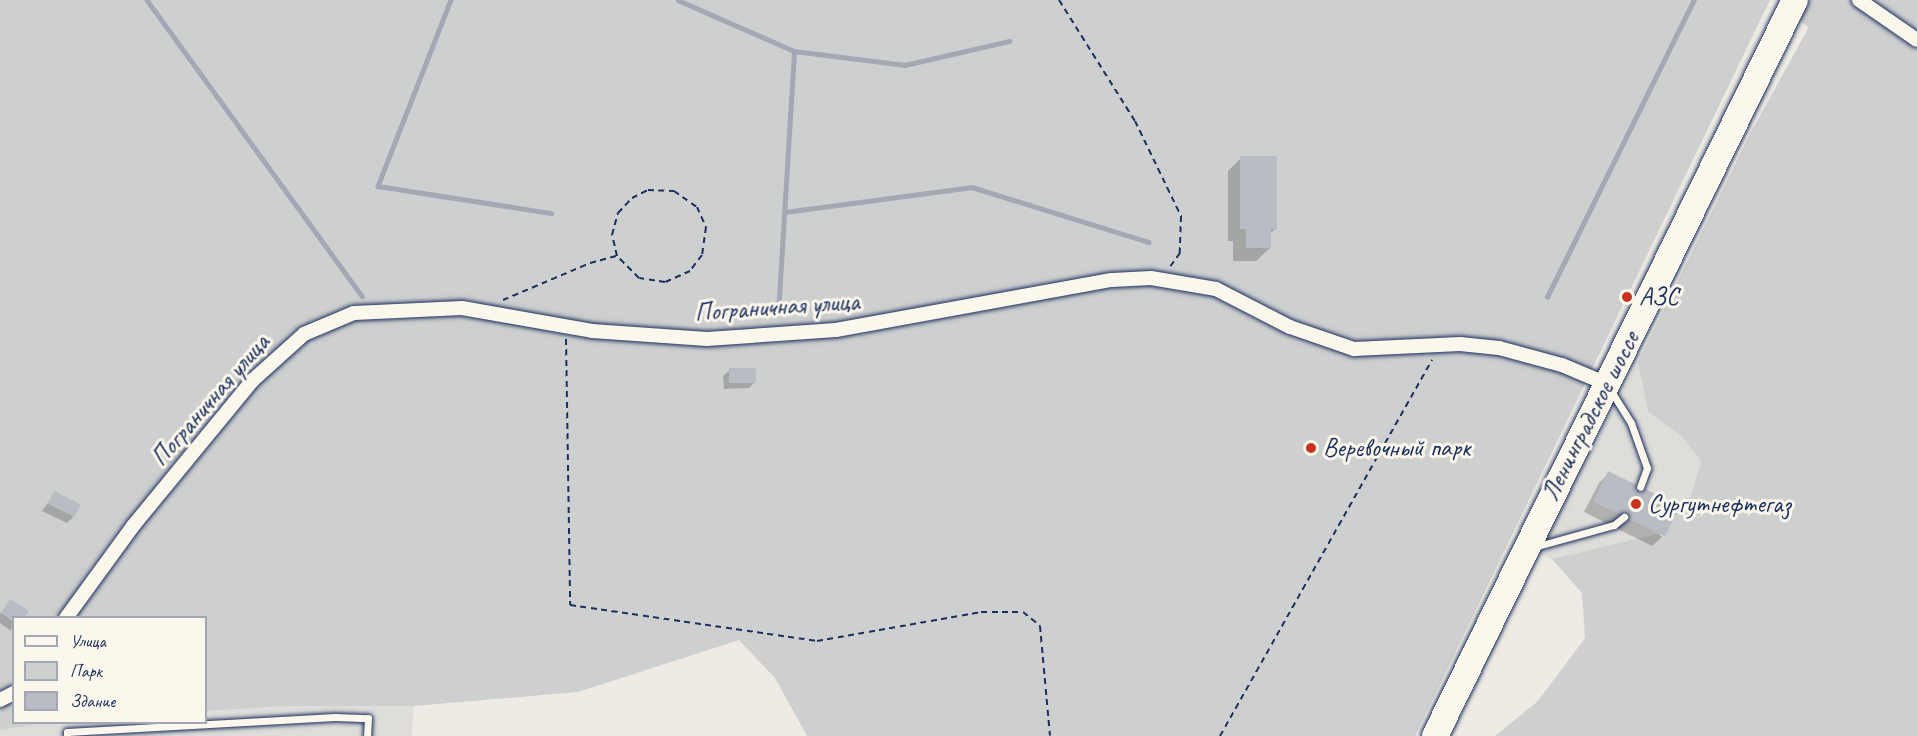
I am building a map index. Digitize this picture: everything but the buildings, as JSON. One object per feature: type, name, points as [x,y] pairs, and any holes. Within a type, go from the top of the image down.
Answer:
[{"type":"highway","name":"Ленинградское шоссе","points":[[1435,736],[1523,549],[1795,0]]},
{"type":"street","points":[[1858,0],[1917,40]]},
{"type":"street","name":"Пограничная улица","points":[[67,616],[133,526],[253,380],[284,348],[304,334],[354,313],[451,308],[565,328],[707,339],[800,333],[887,322],[1112,280],[1151,278],[1227,293],[1290,327],[1354,349],[1441,345],[1499,348],[1562,365],[1606,384]]},
{"type":"lane","points":[[1606,384],[1631,423],[1647,468],[1640,487]]},
{"type":"lane","points":[[1523,549],[1565,540],[1614,525],[1624,517]]},
{"type":"lane","points":[[67,736],[67,732],[335,717],[368,718],[367,736]]},
{"type":"path","points":[[1059,0],[1135,121],[1181,216],[1180,253],[1168,269],[1151,278]]},
{"type":"path","points":[[648,190],[674,191],[697,207],[705,226],[702,255],[690,271],[665,282],[639,278],[617,256],[612,235],[618,213],[632,198],[648,190]]},
{"type":"path","points":[[494,304],[590,263],[617,256]]},
{"type":"path","points":[[565,328],[570,606],[817,641],[981,612],[1023,612],[1040,626],[1050,736]]},
{"type":"path","points":[[1220,736],[1441,345]]},
{"type":"shaded area","name":"Сургутнефтегаз","points":[[1638,362],[1648,412],[1681,436],[1701,461],[1691,497],[1680,506],[1663,538],[1655,534],[1552,559],[1537,553]]},
{"type":"shaded area","points":[[288,706],[414,706],[412,736],[0,736],[0,730],[25,724],[207,724],[207,711]]},
{"type":"green space","points":[[0,0],[1770,0],[1415,736],[807,736],[775,678],[739,640],[578,692],[414,706],[288,706],[207,711],[207,616],[12,616],[12,724],[38,724],[0,730]]},
{"type":"green space","points":[[1810,0],[1917,0],[1917,736],[1495,736],[1538,701],[1585,638],[1582,593],[1552,559],[1656,534],[1663,537],[1680,506],[1691,496],[1701,461],[1681,436],[1648,412],[1638,362],[1751,132],[1809,27],[1800,21]]},
{"type":"waterway","points":[[147,0],[362,296]]},
{"type":"waterway","points":[[451,0],[378,186],[551,213]]},
{"type":"waterway","points":[[678,0],[794,51],[905,65],[1009,41]]},
{"type":"waterway","points":[[1547,297],[1694,0]]},
{"type":"waterway","points":[[778,314],[794,51]]},
{"type":"waterway","points":[[785,212],[972,187],[1149,242]]},
{"type":"place","name":"АЗС","points":[[1627,297]]},
{"type":"place","name":"Веревочный парк","points":[[1311,448]]},
{"type":"place","name":"Сургутнефтегаз","points":[[1636,504]]}]
